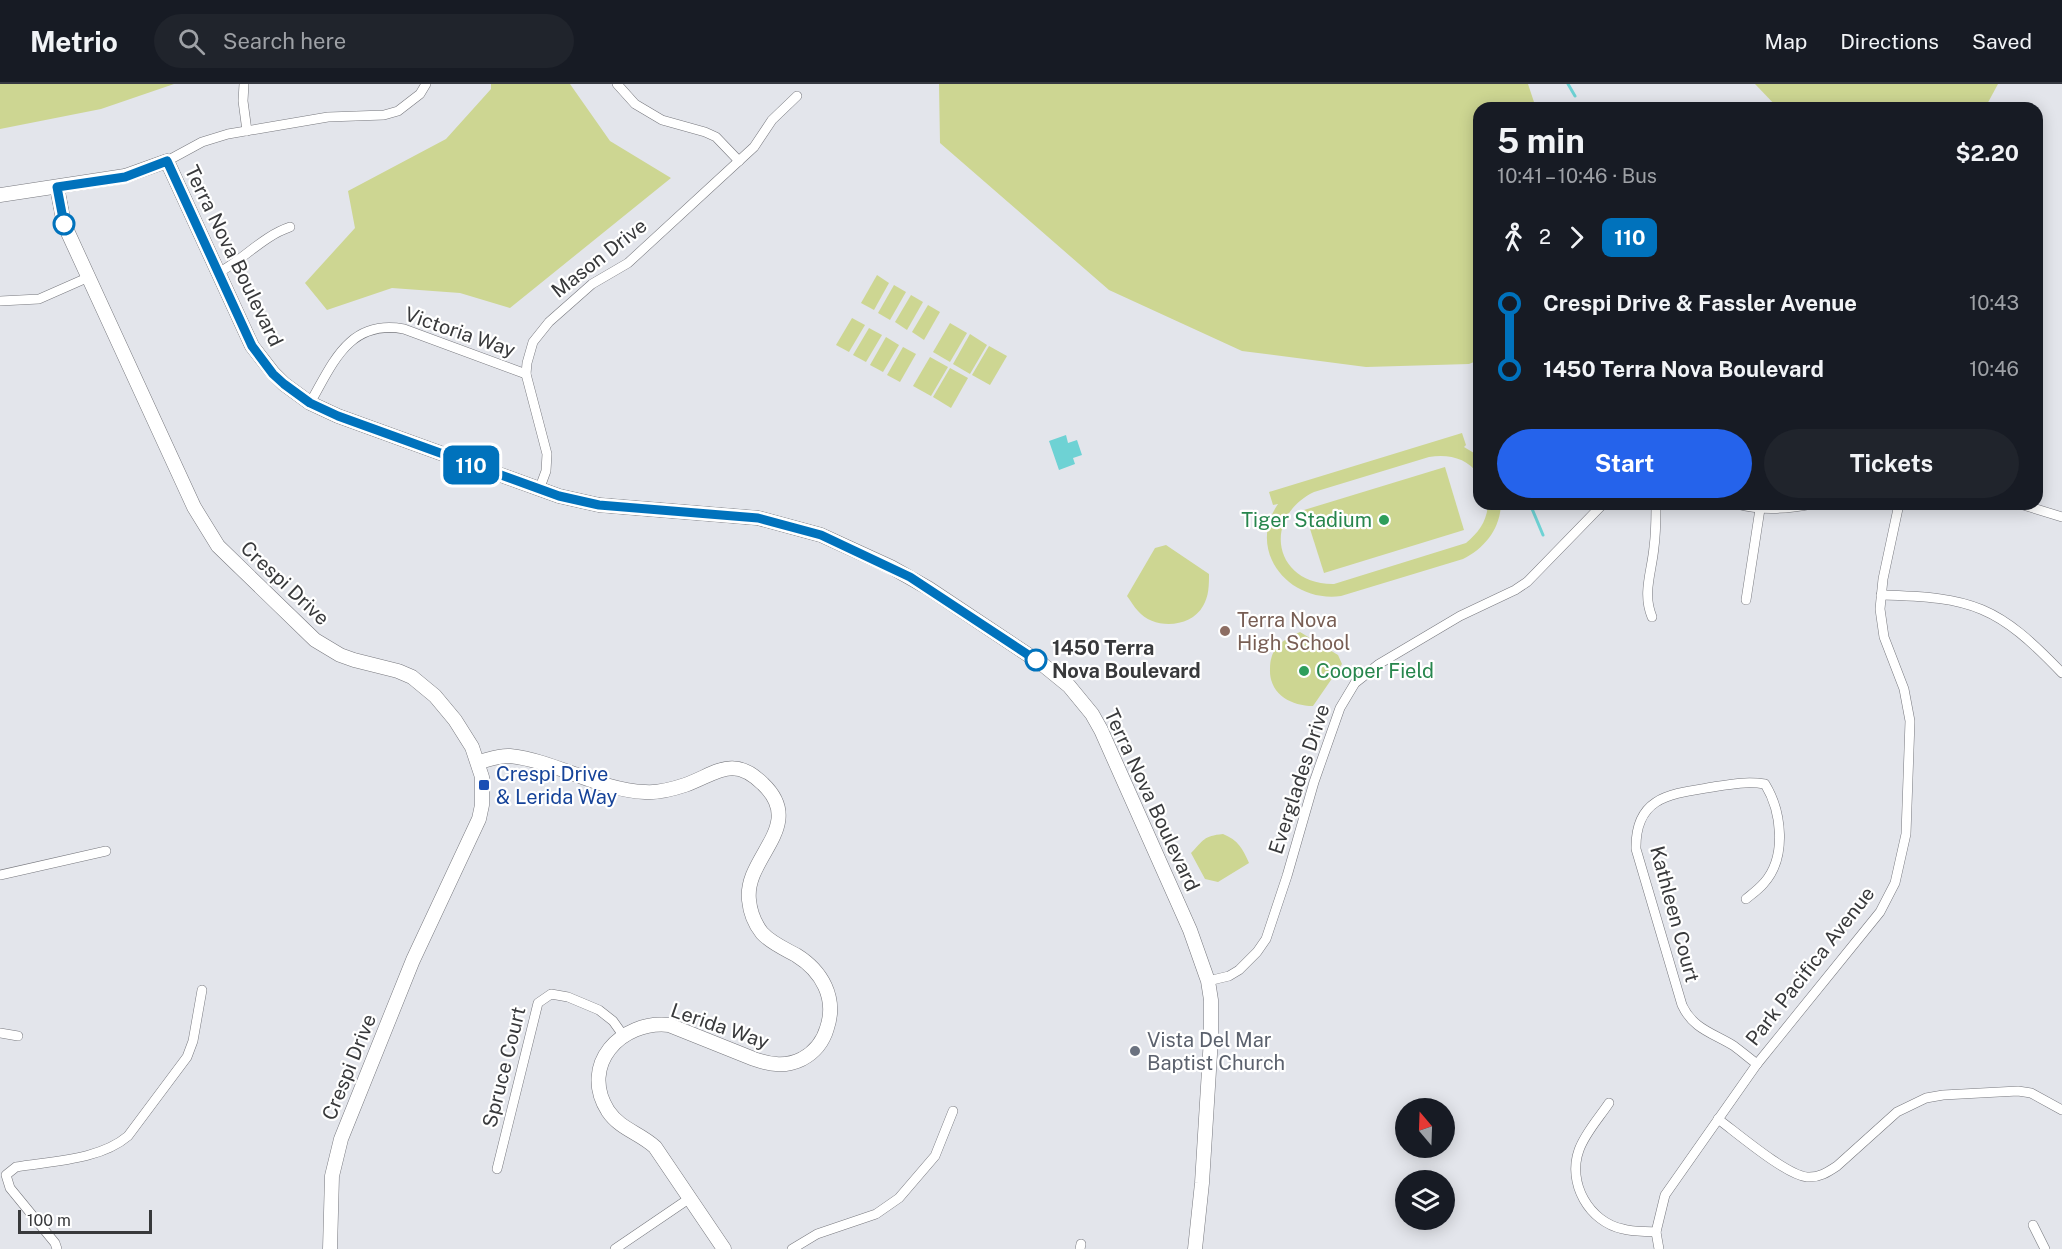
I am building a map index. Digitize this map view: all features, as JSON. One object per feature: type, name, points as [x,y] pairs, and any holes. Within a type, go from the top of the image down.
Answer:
[{"type":"street","points":[[244,84],[243,101],[247,131]]},
{"type":"street","points":[[0,195],[125,177],[167,161],[202,142],[228,134],[328,117],[384,116],[409,105],[426,84]]},
{"type":"street","points":[[617,84],[635,104],[671,124],[716,137],[739,160]]},
{"type":"street","name":"Mason Drive","points":[[539,490],[546,471],[547,454],[526,374],[533,342],[549,322],[592,284],[628,263],[739,160],[761,139],[780,111],[797,96]]},
{"type":"street","name":"Terra Nova Boulevard","points":[[167,161],[244,330],[262,361],[284,384],[310,403],[338,416],[568,499],[599,505],[758,518],[821,535],[910,577],[1049,670],[1081,699],[1101,730],[1190,930],[1208,981],[1211,1000],[1211,1038],[1203,1183],[1195,1249]]},
{"type":"street","name":"Crespi Drive","points":[[57,187],[64,224],[194,507],[218,546],[315,640],[340,655],[398,671],[424,686],[455,720],[479,762],[483,792],[479,819],[413,960],[341,1139],[332,1176],[330,1249]]},
{"type":"street","points":[[218,273],[241,260],[275,233],[290,227]]},
{"type":"street","points":[[0,301],[39,299],[89,277]]},
{"type":"street","name":"Victoria Way","points":[[310,403],[342,349],[365,332],[378,328],[404,329],[526,374]]},
{"type":"street","name":"Everglades Drive","points":[[1208,981],[1229,976],[1239,970],[1266,939],[1314,782],[1340,708],[1355,683],[1376,666],[1460,616],[1527,582],[1597,510]]},
{"type":"street","points":[[1652,617],[1647,591],[1654,547],[1656,510]]},
{"type":"street","points":[[1746,600],[1760,510]]},
{"type":"street","name":"Park Pacifica Avenue","points":[[1659,1249],[1656,1232],[1665,1195],[1757,1064],[1880,912],[1900,868],[1906,834],[1910,721],[1904,689],[1884,637],[1880,616],[1881,595],[1898,510]]},
{"type":"street","points":[[2039,510],[2062,517]]},
{"type":"street","points":[[1881,595],[1937,597],[1986,610],[2028,638],[2062,674]]},
{"type":"street","name":"Lerida Way","points":[[479,762],[509,756],[549,766],[625,791],[649,793],[679,787],[721,769],[731,768],[752,776],[762,783],[773,796],[779,825],[749,886],[749,899],[754,921],[763,934],[805,961],[821,978],[830,1006],[824,1037],[817,1048],[807,1056],[796,1062],[782,1065],[768,1064],[669,1025],[645,1026],[623,1035]]},
{"type":"street","name":"Kathleen Court","points":[[1746,899],[1764,882],[1777,858],[1780,838],[1777,819],[1772,795],[1765,784],[1750,782],[1664,797],[1641,817],[1637,826],[1636,849],[1686,1015],[1700,1029],[1734,1046],[1757,1064]]},
{"type":"street","points":[[0,875],[106,851]]},
{"type":"street","points":[[57,1249],[55,1243],[10,1188],[6,1175],[16,1167],[99,1153],[119,1144],[128,1136],[187,1057],[193,1041],[202,990]]},
{"type":"street","name":"Spruce Court","points":[[498,1169],[538,1003],[551,994],[568,997],[607,1015],[623,1035]]},
{"type":"street","points":[[0,1033],[18,1036]]},
{"type":"street","points":[[623,1035],[605,1055],[601,1067],[599,1078],[607,1109],[620,1125],[655,1147],[724,1249]]},
{"type":"street","points":[[1718,1119],[1786,1169],[1807,1177],[1827,1173],[1897,1112],[1926,1098],[2019,1091],[2031,1093],[2062,1110]]},
{"type":"street","points":[[1609,1103],[1579,1150],[1575,1174],[1578,1186],[1587,1205],[1603,1221],[1622,1229],[1656,1232]]},
{"type":"street","points":[[792,1249],[824,1231],[876,1214],[899,1198],[935,1156],[953,1111]]},
{"type":"street","points":[[615,1249],[690,1198]]},
{"type":"street","points":[[2033,1225],[2044,1249]]},
{"type":"green space","points":[[0,84],[174,84],[101,109],[0,129]]},
{"type":"green space","points":[[491,84],[570,84],[610,141],[671,178],[510,308],[460,293],[392,288],[327,310],[305,283],[355,228],[348,191],[446,139],[491,89]]},
{"type":"green space","points":[[939,84],[1528,84],[1534,102],[1473,102],[1473,362],[1469,364],[1366,367],[1242,351],[1109,290],[940,143]]},
{"type":"green space","points":[[1755,84],[1998,84],[1988,102],[1772,102]]},
{"type":"green space","points":[[877,275],[889,283],[874,310],[861,303]]},
{"type":"green space","points":[[894,285],[906,292],[890,320],[878,313]]},
{"type":"green space","points":[[911,295],[923,302],[907,330],[895,322]]},
{"type":"green space","points":[[928,305],[940,312],[924,340],[912,332]]},
{"type":"green space","points":[[852,318],[865,325],[849,352],[836,345]]},
{"type":"green space","points":[[950,323],[967,333],[950,362],[933,352]]},
{"type":"green space","points":[[869,328],[882,335],[866,362],[853,355]]},
{"type":"green space","points":[[970,334],[987,345],[970,374],[953,364]]},
{"type":"green space","points":[[886,337],[899,345],[883,372],[870,365]]},
{"type":"green space","points":[[989,346],[1007,356],[990,385],[972,375]]},
{"type":"green space","points":[[903,347],[916,354],[900,382],[887,375]]},
{"type":"green space","points":[[930,357],[948,367],[931,396],[913,386]]},
{"type":"green space","points":[[950,368],[968,378],[951,408],[933,397]]},
{"type":"green space","points":[[1462,433],[1466,445],[1464,447],[1473,452],[1473,468],[1457,458],[1429,457],[1314,492],[1297,503],[1286,517],[1281,533],[1282,548],[1287,562],[1298,574],[1314,581],[1334,584],[1466,543],[1482,526],[1487,510],[1500,510],[1498,522],[1490,537],[1471,555],[1463,559],[1341,596],[1322,596],[1304,591],[1289,582],[1278,570],[1270,555],[1267,539],[1269,521],[1278,504],[1273,505],[1269,492]]},
{"type":"green space","name":"Tiger Stadium","points":[[1445,467],[1464,530],[1324,573],[1304,510]]},
{"type":"green space","points":[[1166,545],[1209,574],[1208,594],[1203,606],[1190,619],[1172,624],[1162,624],[1145,617],[1127,596],[1155,548]]},
{"type":"green space","name":"Cooper Field","points":[[1300,632],[1338,655],[1342,664],[1313,706],[1297,704],[1283,697],[1277,692],[1271,678],[1270,662],[1274,651],[1282,642]]},
{"type":"green space","points":[[1223,834],[1233,839],[1245,853],[1249,863],[1218,882],[1205,879],[1191,853],[1208,837]]},
{"type":"water","points":[[1066,435],[1068,443],[1077,440],[1082,455],[1073,458],[1075,464],[1059,470],[1049,441]]},
{"type":"waterway","points":[[1568,84],[1575,96]]},
{"type":"waterway","points":[[1533,510],[1543,535]]},
{"type":"bus line","name":"110","points":[[64,224],[57,187],[125,177],[167,161],[252,346],[273,374],[310,403],[338,416],[539,490],[578,501],[599,505],[758,518],[821,535],[910,577],[1036,660]]},
{"type":"place","name":"Tiger Stadium","points":[[1384,520]]},
{"type":"place","name":"Terra Nova High School","points":[[1225,631]]},
{"type":"place","name":"1450 Terra Nova Boulevard","points":[[1036,660]]},
{"type":"place","name":"Cooper Field","points":[[1304,671]]},
{"type":"place","name":"Crespi Drive & Lerida Way","points":[[484,785]]},
{"type":"place","name":"Vista Del Mar Baptist Church","points":[[1135,1051]]}]
